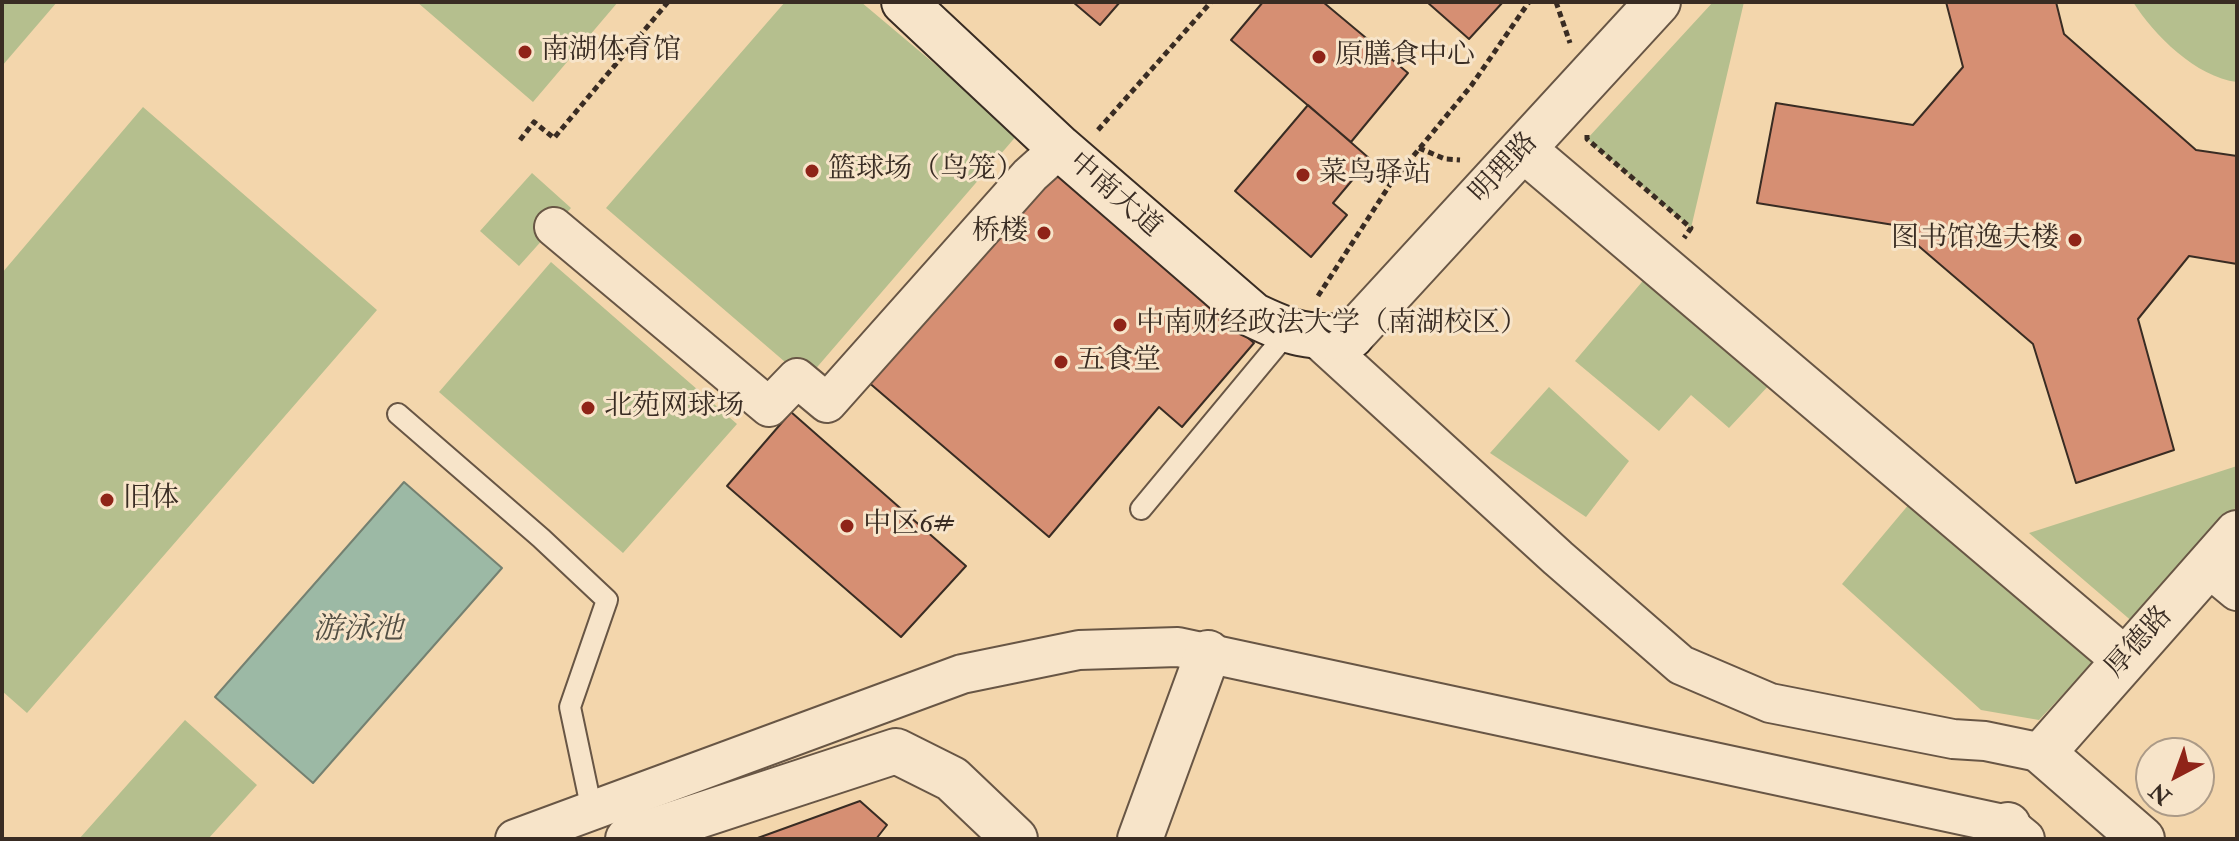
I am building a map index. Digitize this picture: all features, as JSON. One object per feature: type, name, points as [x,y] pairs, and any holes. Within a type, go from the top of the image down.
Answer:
[{"type":"street","name":"中南大道","points":[[904,2],[1066,154],[1253,315],[1319,335]]},
{"type":"street","name":"明理路","points":[[1319,335],[1523,149],[1658,2]]},
{"type":"street","points":[[1523,149],[2124,659]]},
{"type":"street","points":[[554,227],[769,407],[797,378],[827,403],[1030,175],[1066,154]]},
{"type":"street","points":[[1319,335],[1558,558],[1681,665],[1770,703],[1953,739],[1985,741],[2043,753],[2142,839]]},
{"type":"street","name":"厚德路","points":[[2043,753],[2124,659],[2222,579],[2237,533]]},
{"type":"street","points":[[515,839],[962,674],[1079,650],[1178,647],[2011,834]]},
{"type":"street","points":[[1140,839],[1208,653]]},
{"type":"street","points":[[628,839],[896,751],[952,779],[1015,839]]},
{"type":"lane","points":[[1141,509],[1319,335]]},
{"type":"lane","points":[[398,414],[541,538],[607,600],[570,707],[592,811]]},
{"type":"path","points":[[520,140],[534,122],[554,138],[668,2]]},
{"type":"path","points":[[1066,154],[1211,2]]},
{"type":"path","points":[[1319,335],[1321,293],[1391,183],[1471,86],[1529,2]]},
{"type":"path","points":[[1556,2],[1582,85],[1587,139],[1691,228],[1660,266]]},
{"type":"green space","points":[[2,2],[57,2],[2,66]]},
{"type":"green space","name":"南湖体育馆","points":[[417,2],[618,2],[533,102]]},
{"type":"green space","name":"篮球场（鸟笼）","points":[[785,2],[861,2],[1018,134],[806,380],[606,208]]},
{"type":"green space","points":[[1713,2],[1744,2],[1691,228],[1587,139]]},
{"type":"green space","points":[[2133,2],[2237,2],[2237,82],[2206,72],[2192,63],[2152,28]]},
{"type":"green space","name":"旧体","points":[[143,107],[377,310],[27,713],[2,691],[2,273]]},
{"type":"green space","points":[[532,173],[571,208],[519,266],[480,231]]},
{"type":"green space","name":"北苑网球场","points":[[551,262],[737,424],[623,553],[439,392]]},
{"type":"green space","points":[[1647,276],[1772,382],[1729,428],[1691,395],[1659,431],[1575,361]]},
{"type":"green space","points":[[1549,387],[1629,461],[1586,517],[1490,453]]},
{"type":"green space","points":[[2237,466],[2237,506],[2134,623],[2029,533]]},
{"type":"green space","points":[[1910,503],[2097,658],[2039,720],[1981,710],[1842,584]]},
{"type":"green space","points":[[185,720],[257,785],[208,839],[79,839]]},
{"type":"water","name":"游泳池","points":[[404,482],[502,568],[313,783],[215,697]]},
{"type":"building","points":[[1073,2],[1120,2],[1100,25]]},
{"type":"building","name":"原膳食中心","points":[[1263,2],[1323,2],[1408,73],[1351,142],[1231,40]]},
{"type":"building","points":[[1427,2],[1503,2],[1469,39]]},
{"type":"building","name":"图书馆逸夫楼","points":[[1946,2],[2056,2],[2064,34],[2196,150],[2237,156],[2237,264],[2189,256],[2138,319],[2174,450],[2076,483],[2033,344],[1894,225],[1757,203],[1776,103],[1913,125],[1963,67]]},
{"type":"building","name":"菜鸟驿站","points":[[1308,105],[1370,159],[1333,203],[1347,215],[1311,257],[1235,191]]},
{"type":"building","name":"五食堂","points":[[1049,168],[1254,343],[1182,427],[1159,407],[1049,537],[867,381]]},
{"type":"building","name":"中区6#","points":[[791,412],[966,566],[901,637],[727,486]]},
{"type":"building","points":[[860,801],[887,825],[876,839],[755,839]]},
{"type":"place","name":"南湖体育馆","points":[[525,52]]},
{"type":"place","name":"原膳食中心","points":[[1319,57]]},
{"type":"place","name":"篮球场（鸟笼）","points":[[812,171]]},
{"type":"place","name":"菜鸟驿站","points":[[1303,175]]},
{"type":"place","name":"桥楼","points":[[1044,233]]},
{"type":"place","name":"图书馆逸夫楼","points":[[2075,240]]},
{"type":"place","name":"中南财经政法大学（南湖校区）","points":[[1120,325]]},
{"type":"place","name":"五食堂","points":[[1061,362]]},
{"type":"place","name":"北苑网球场","points":[[588,408]]},
{"type":"place","name":"旧体","points":[[107,500]]},
{"type":"place","name":"中区6#","points":[[847,526]]}]
